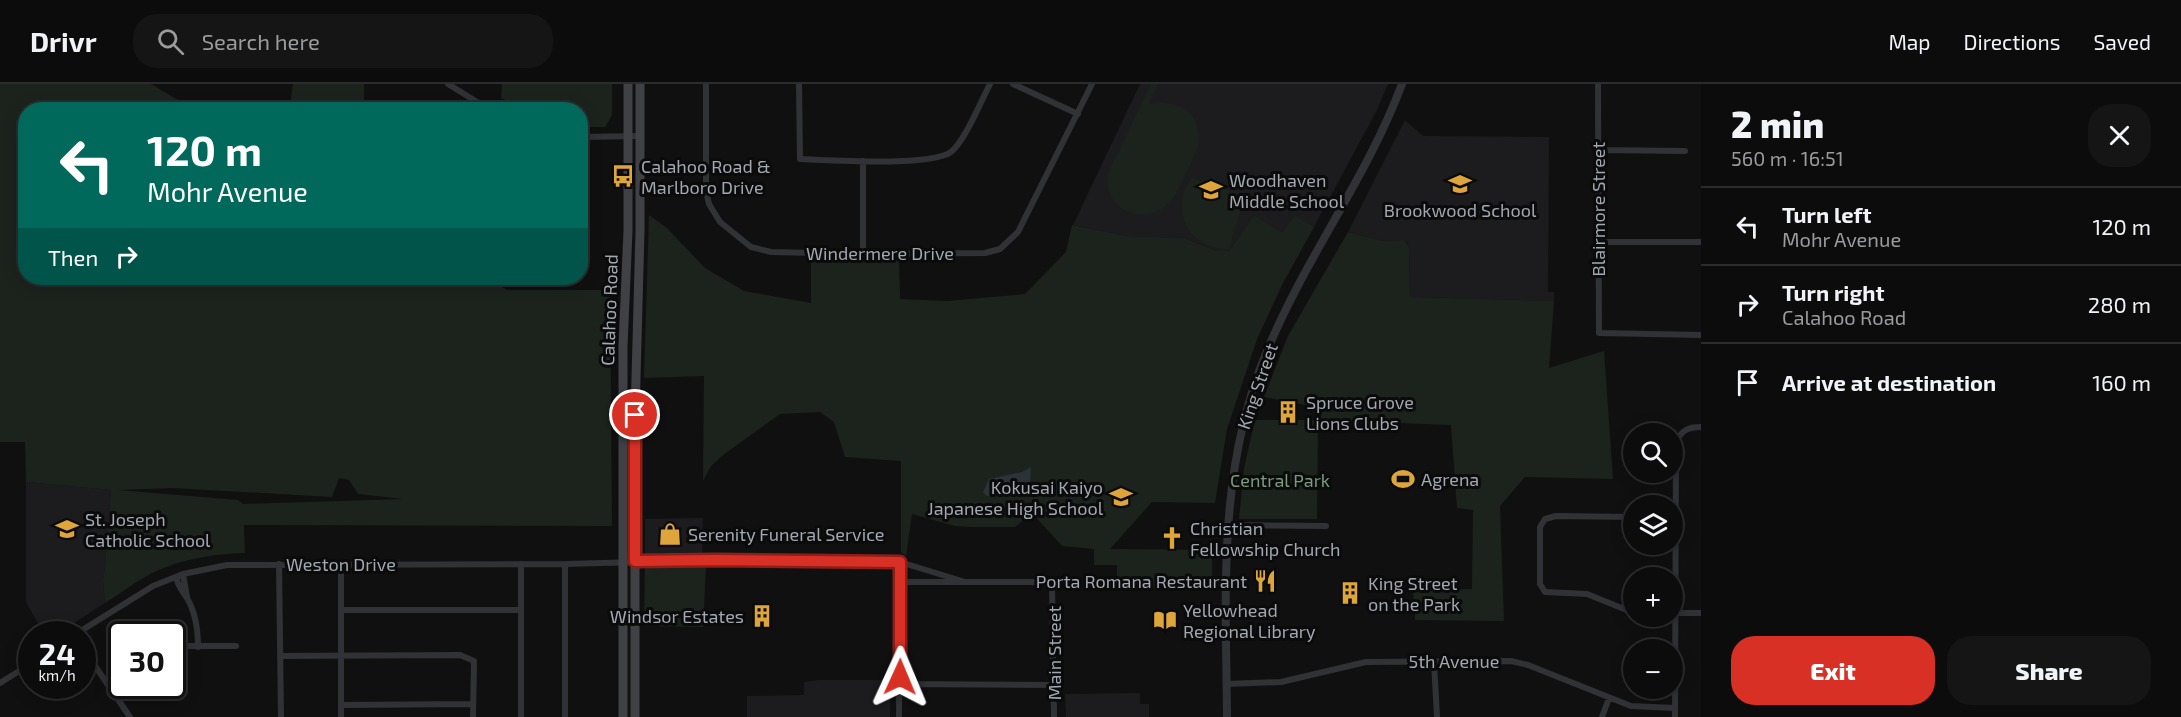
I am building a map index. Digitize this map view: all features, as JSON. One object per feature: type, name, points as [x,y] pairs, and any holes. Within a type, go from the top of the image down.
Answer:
[{"type":"main road","name":"Calahoo Road","points":[[622,717],[623,346],[628,231],[628,84]]},
{"type":"main road","name":"Calahoo Road","points":[[635,717],[635,371],[640,231],[640,84]]},
{"type":"street","points":[[448,84],[477,102]]},
{"type":"street","name":"Windermere Drive","points":[[706,84],[706,191],[709,204],[720,222],[751,247],[771,252],[863,254],[985,253],[1000,249],[1018,232],[1092,84]]},
{"type":"street","points":[[799,84],[800,159],[863,161],[930,160],[950,152],[960,143],[990,84]]},
{"type":"street","points":[[1013,84],[1078,114]]},
{"type":"street","name":"King Street","points":[[1227,717],[1227,525],[1238,445],[1249,400],[1267,351],[1294,293],[1384,127],[1402,84]]},
{"type":"street","name":"Blairmore Street","points":[[1598,84],[1599,333],[1701,335]]},
{"type":"street","points":[[588,138],[640,136]]},
{"type":"street","points":[[1598,150],[1685,151]]},
{"type":"street","points":[[863,161],[863,254]]},
{"type":"street","points":[[1598,242],[1701,242]]},
{"type":"street","points":[[1675,495],[1676,442],[1681,432],[1691,427],[1701,427]]},
{"type":"street","points":[[1623,517],[1556,516],[1545,519],[1540,527],[1540,584],[1545,592],[1587,594],[1623,609]]},
{"type":"street","points":[[1227,525],[1326,526]]},
{"type":"street","name":"Weston Drive","points":[[96,621],[136,595],[179,575],[227,565],[565,564],[710,560],[900,562],[962,581]]},
{"type":"street","points":[[899,717],[900,562]]},
{"type":"street","points":[[279,564],[280,717]]},
{"type":"street","points":[[341,564],[341,717]]},
{"type":"street","points":[[520,564],[521,717]]},
{"type":"street","points":[[565,564],[565,717]]},
{"type":"street","points":[[179,575],[179,589],[187,598],[198,629],[198,646]]},
{"type":"street","points":[[900,582],[962,581]]},
{"type":"street","name":"Main Street","points":[[962,581],[1042,582],[1050,584],[1054,589],[1054,717]]},
{"type":"street","points":[[342,610],[521,610]]},
{"type":"street","points":[[1683,613],[1701,613]]},
{"type":"street","points":[[1674,627],[1675,717]]},
{"type":"street","points":[[186,646],[236,646]]},
{"type":"street","points":[[280,656],[460,655],[474,662],[473,717]]},
{"type":"street","name":"5th Avenue","points":[[1226,684],[1281,682],[1366,662],[1519,662],[1639,708],[1675,708]]},
{"type":"street","points":[[1434,662],[1437,717]]},
{"type":"street","points":[[96,667],[130,717]]},
{"type":"street","points":[[0,683],[18,672]]},
{"type":"street","points":[[900,684],[1054,685]]},
{"type":"street","points":[[1602,717],[1609,698]]},
{"type":"street","points":[[341,705],[472,704]]},
{"type":"shaded area","name":"Woodhaven Middle School","points":[[1140,84],[1388,84],[1376,112],[1314,227],[1295,217],[1282,232],[1254,215],[1229,251],[1217,251],[1184,238],[1127,236],[1073,225]]},
{"type":"shaded area","name":"Brookwood School","points":[[1405,120],[1423,136],[1549,137],[1548,292],[1554,292],[1554,301],[1410,297],[1409,248],[1406,240],[1383,241],[1348,232]]},
{"type":"shaded area","points":[[1031,467],[1030,483],[992,496],[987,496],[983,492],[989,479],[1022,472]]},
{"type":"shaded area","name":"St. Joseph Catholic School","points":[[26,482],[111,490],[103,580],[105,603],[77,621],[37,621],[26,602]]},
{"type":"shaded area","points":[[703,518],[702,556],[645,556],[645,519]]},
{"type":"shaded area","points":[[890,680],[890,717],[747,717],[747,696],[804,695],[804,682]]},
{"type":"shaded area","points":[[1140,693],[1140,704],[1149,704],[1149,717],[1066,717],[1065,694]]},
{"type":"green space","points":[[0,84],[151,84],[181,102],[18,102],[18,285],[500,285],[507,290],[610,290],[612,526],[244,525],[245,553],[207,557],[168,566],[145,577],[105,603],[103,580],[111,490],[26,482],[25,442],[0,442]],"holes":[[[339,478],[349,480],[358,494],[403,499],[243,504],[238,500],[118,490],[172,488],[332,497]]]},
{"type":"green space","points":[[293,84],[364,84],[364,102],[290,102]]},
{"type":"green space","points":[[502,84],[612,84],[612,115],[605,127],[588,127],[588,102],[510,102],[501,98]]},
{"type":"green space","points":[[1151,84],[1158,84],[1149,104],[1179,106],[1193,117],[1199,135],[1198,147],[1168,204],[1159,211],[1138,214],[1119,206],[1112,198],[1108,188],[1108,176]]},
{"type":"green space","points":[[1192,178],[1243,195],[1229,249],[1203,243],[1187,226],[1182,203]]},
{"type":"green space","points":[[649,215],[667,228],[705,268],[744,291],[811,303],[811,259],[899,259],[900,299],[947,301],[1025,294],[1066,252],[1072,225],[1127,236],[1184,238],[1217,251],[1229,251],[1254,215],[1282,232],[1295,216],[1314,227],[1283,283],[1257,339],[1227,429],[1215,503],[1152,502],[1110,549],[1212,550],[1212,591],[1117,587],[1117,565],[1094,565],[1094,549],[1062,546],[1032,513],[1015,527],[955,526],[912,514],[906,556],[901,552],[901,461],[845,457],[834,422],[820,412],[780,414],[723,455],[711,466],[703,481],[704,376],[644,378]]},
{"type":"green space","points":[[1348,232],[1383,241],[1405,240],[1409,248],[1410,297],[1554,301],[1549,368],[1604,351],[1613,479],[1525,477],[1500,506],[1504,621],[1415,620],[1413,591],[1472,589],[1473,510],[1457,508],[1451,425],[1318,420],[1311,406],[1264,397],[1288,336]]},
{"type":"green space","name":"Central Park","points":[[1255,420],[1318,420],[1317,519],[1239,519],[1244,468]]},
{"type":"green space","points":[[645,565],[706,566],[703,627],[644,626]]},
{"type":"place","name":"Calahoo Road & Marlboro Drive","points":[[623,176]]},
{"type":"place","name":"Brookwood School","points":[[1460,184]]},
{"type":"place","name":"Woodhaven Middle School","points":[[1211,190]]},
{"type":"place","name":"Spruce Grove Lions Clubs","points":[[1288,412]]},
{"type":"place","name":"Agrena","points":[[1403,479]]},
{"type":"place","name":"Kokusai Kaiyo Japanese High School","points":[[1121,497]]},
{"type":"place","name":"St. Joseph Catholic School","points":[[67,529]]},
{"type":"place","name":"Serenity Funeral Service","points":[[670,534]]},
{"type":"place","name":"Christian Fellowship Church","points":[[1172,538]]},
{"type":"place","name":"Porta Romana Restaurant","points":[[1265,581]]},
{"type":"place","name":"King Street on the Park","points":[[1350,593]]},
{"type":"place","name":"Windsor Estates","points":[[762,616]]},
{"type":"place","name":"Yellowhead Regional Library","points":[[1165,620]]},
{"type":"route","points":[[635,415],[635,561],[900,562],[900,677]]}]
